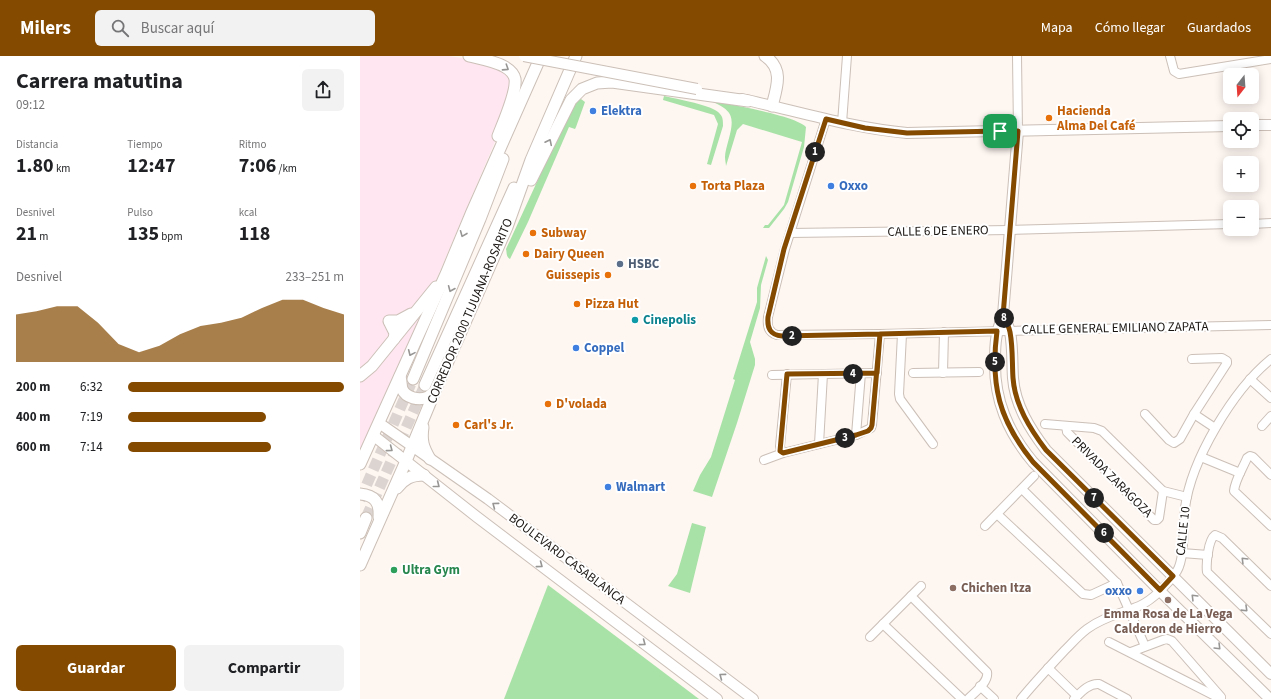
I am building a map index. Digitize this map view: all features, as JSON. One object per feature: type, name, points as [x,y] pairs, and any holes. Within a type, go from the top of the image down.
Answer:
[{"type":"highway","points":[[470,56],[506,67],[512,72],[515,78],[515,87],[511,100],[471,214]]},
{"type":"highway","points":[[360,464],[374,436],[446,274],[541,56]]},
{"type":"highway","name":"CORREDOR 2000 TIJUANA-ROSARITO","points":[[360,565],[507,227],[531,160],[576,56]]},
{"type":"highway","points":[[766,56],[776,68],[777,74],[776,91],[772,106]]},
{"type":"highway","points":[[413,379],[480,220],[535,70]]},
{"type":"highway","points":[[507,227],[564,111],[571,100],[582,88],[597,83],[612,82],[748,101]]},
{"type":"highway","points":[[425,385],[496,227],[561,90]]},
{"type":"highway","points":[[360,376],[372,366],[446,274]]},
{"type":"highway","points":[[394,339],[395,333],[389,321],[398,321],[418,309]]},
{"type":"highway","points":[[400,376],[403,391],[408,396],[415,399],[428,397],[435,390]]},
{"type":"highway","points":[[425,416],[422,441],[430,459]]},
{"type":"highway","points":[[390,497],[408,477],[424,474]]},
{"type":"highway","points":[[360,494],[368,495],[378,504],[380,510],[379,522]]},
{"type":"highway","points":[[360,533],[366,518]]},
{"type":"main road","points":[[524,56],[697,90],[842,123],[907,133],[1223,126]]},
{"type":"main road","points":[[1259,125],[1271,125]]},
{"type":"main road","points":[[1018,131],[1003,316],[997,331],[995,345],[995,374],[997,393],[1010,429],[1021,447],[1033,462],[1270,699]]},
{"type":"main road","points":[[1003,316],[1010,331],[1012,342],[1013,380],[1018,401],[1035,436],[1046,450],[1271,674]]},
{"type":"main road","name":"BOULEVARD CASABLANCA","points":[[379,423],[488,499],[753,699]]},
{"type":"main road","name":"BOULEVARD CASABLANCA","points":[[374,436],[477,517],[717,699]]},
{"type":"street","points":[[842,123],[847,56]]},
{"type":"street","points":[[1017,56],[1018,131]]},
{"type":"street","points":[[1170,56],[1177,74],[1271,59]]},
{"type":"street","points":[[790,233],[826,119]]},
{"type":"street","points":[[1259,224],[1271,223]]},
{"type":"street","name":"CALLE 6 DE ENERO","points":[[790,233],[1010,230],[1223,224]]},
{"type":"street","name":"CALLE GENERAL EMILIANO ZAPATA","points":[[790,233],[784,249],[768,317],[769,330],[773,334],[782,336],[1271,325]]},
{"type":"street","points":[[943,373],[944,332]]},
{"type":"street","points":[[764,460],[783,453],[856,435],[868,431],[871,428],[880,334]]},
{"type":"street","points":[[902,334],[900,399],[933,444]]},
{"type":"street","points":[[1145,414],[1169,440],[1174,443],[1180,439],[1194,414],[1228,363],[1222,358],[1192,359]]},
{"type":"street","name":"CALLE 10","points":[[1021,699],[1048,668],[1086,630],[1096,623],[1129,610],[1149,600],[1178,570],[1182,553],[1187,497],[1201,456],[1215,428],[1231,404],[1250,380],[1271,359]]},
{"type":"street","points":[[913,373],[979,372]]},
{"type":"street","points":[[772,375],[877,373]]},
{"type":"street","points":[[783,453],[780,451],[780,446],[787,374]]},
{"type":"street","points":[[819,444],[824,374]]},
{"type":"street","points":[[856,435],[861,374]]},
{"type":"street","points":[[1250,380],[1271,398]]},
{"type":"street","points":[[1194,414],[1215,428]]},
{"type":"street","points":[[1262,426],[1271,417]]},
{"type":"street","name":"PRIVADA ZARAGOZA","points":[[1045,424],[1102,430],[1163,491],[1187,497]]},
{"type":"street","name":"PRIVADA ZARAGOZA","points":[[1066,426],[1067,432],[1154,520],[1159,518],[1163,491]]},
{"type":"street","points":[[1201,456],[1240,473]]},
{"type":"street","points":[[1271,475],[1253,457],[1250,456],[1240,473],[1234,488],[1234,491],[1271,526]]},
{"type":"street","points":[[985,526],[1034,476]]},
{"type":"street","points":[[1022,489],[1117,583],[1144,646]]},
{"type":"street","points":[[997,514],[1083,594],[1091,595],[1117,583]]},
{"type":"street","points":[[1271,586],[1219,536],[1215,535],[1212,537],[1210,540],[1208,555],[1207,569],[1209,575],[1271,634]]},
{"type":"street","points":[[1182,553],[1208,555]]},
{"type":"street","points":[[870,637],[921,586]]},
{"type":"street","points":[[911,596],[987,672],[988,676],[986,680],[968,699]]},
{"type":"street","points":[[883,624],[962,699]]},
{"type":"street","points":[[1130,652],[1163,640],[1168,639],[1172,641],[1222,699]]},
{"type":"street","points":[[1109,642],[1222,699]]},
{"type":"street","points":[[1048,668],[1076,697],[1090,686],[1099,684],[1127,699]]},
{"type":"street","points":[[980,686],[994,699]]},
{"type":"shaded area","points":[[360,56],[449,56],[491,63],[512,75],[508,111],[360,459]]},
{"type":"green space","points":[[664,96],[703,105],[721,115],[723,119],[723,126],[711,165],[707,164],[718,124],[714,115],[663,100]]},
{"type":"green space","points":[[581,99],[585,102],[576,127],[575,129],[569,127],[528,222],[510,259],[507,256],[506,249],[571,108],[578,100]]},
{"type":"green space","points":[[706,99],[774,114],[788,118],[806,127],[804,147],[788,202],[769,228],[763,228],[765,225],[768,225],[784,205],[802,142],[743,124],[737,130],[726,166],[725,155],[732,125],[730,114],[722,106]]},
{"type":"green space","points":[[766,256],[768,260],[761,285],[760,308],[750,342],[755,359],[755,365],[712,497],[693,491],[700,475],[711,457],[735,380],[733,379],[757,302],[757,288]]},
{"type":"green space","points":[[692,523],[706,527],[690,593],[668,586],[677,574]]},
{"type":"green space","points":[[548,585],[699,699],[504,699]]},
{"type":"tunnel","points":[[360,500],[413,379]]},
{"type":"tunnel","points":[[366,518],[425,385]]},
{"type":"place","name":"Elektra","points":[[593,111]]},
{"type":"place","name":"Hacienda Alma Del Café","points":[[1049,118]]},
{"type":"place","name":"Torta Plaza","points":[[693,186]]},
{"type":"place","name":"Oxxo","points":[[831,186]]},
{"type":"place","name":"Subway","points":[[533,233]]},
{"type":"place","name":"Dairy Queen","points":[[526,254]]},
{"type":"place","name":"HSBC","points":[[620,264]]},
{"type":"place","name":"Guissepis","points":[[608,275]]},
{"type":"place","name":"Pizza Hut","points":[[577,304]]},
{"type":"place","name":"Cinepolis","points":[[635,320]]},
{"type":"place","name":"Coppel","points":[[576,348]]},
{"type":"place","name":"D'volada","points":[[548,404]]},
{"type":"place","name":"Carl's Jr.","points":[[456,425]]},
{"type":"place","name":"Walmart","points":[[608,487]]},
{"type":"place","name":"Ultra Gym","points":[[394,570]]},
{"type":"place","name":"Chichen Itza","points":[[953,588]]},
{"type":"place","name":"oxxo","points":[[1140,591]]},
{"type":"place","name":"Emma Rosa de La Vega Calderon de Hierro","points":[[1168,600]]},
{"type":"route","points":[[1000,131],[907,133],[865,128],[826,119],[784,249],[768,317],[768,324],[769,330],[773,334],[782,336],[880,334],[872,425],[868,431],[856,435],[783,453],[780,451],[787,374],[861,374],[877,373],[880,334],[997,331],[995,345],[995,374],[997,393],[1010,429],[1021,447],[1033,462],[1160,590],[1173,576],[1046,450],[1035,436],[1018,401],[1013,380],[1012,342],[1010,331],[1003,316],[1018,131],[1000,131]]}]
